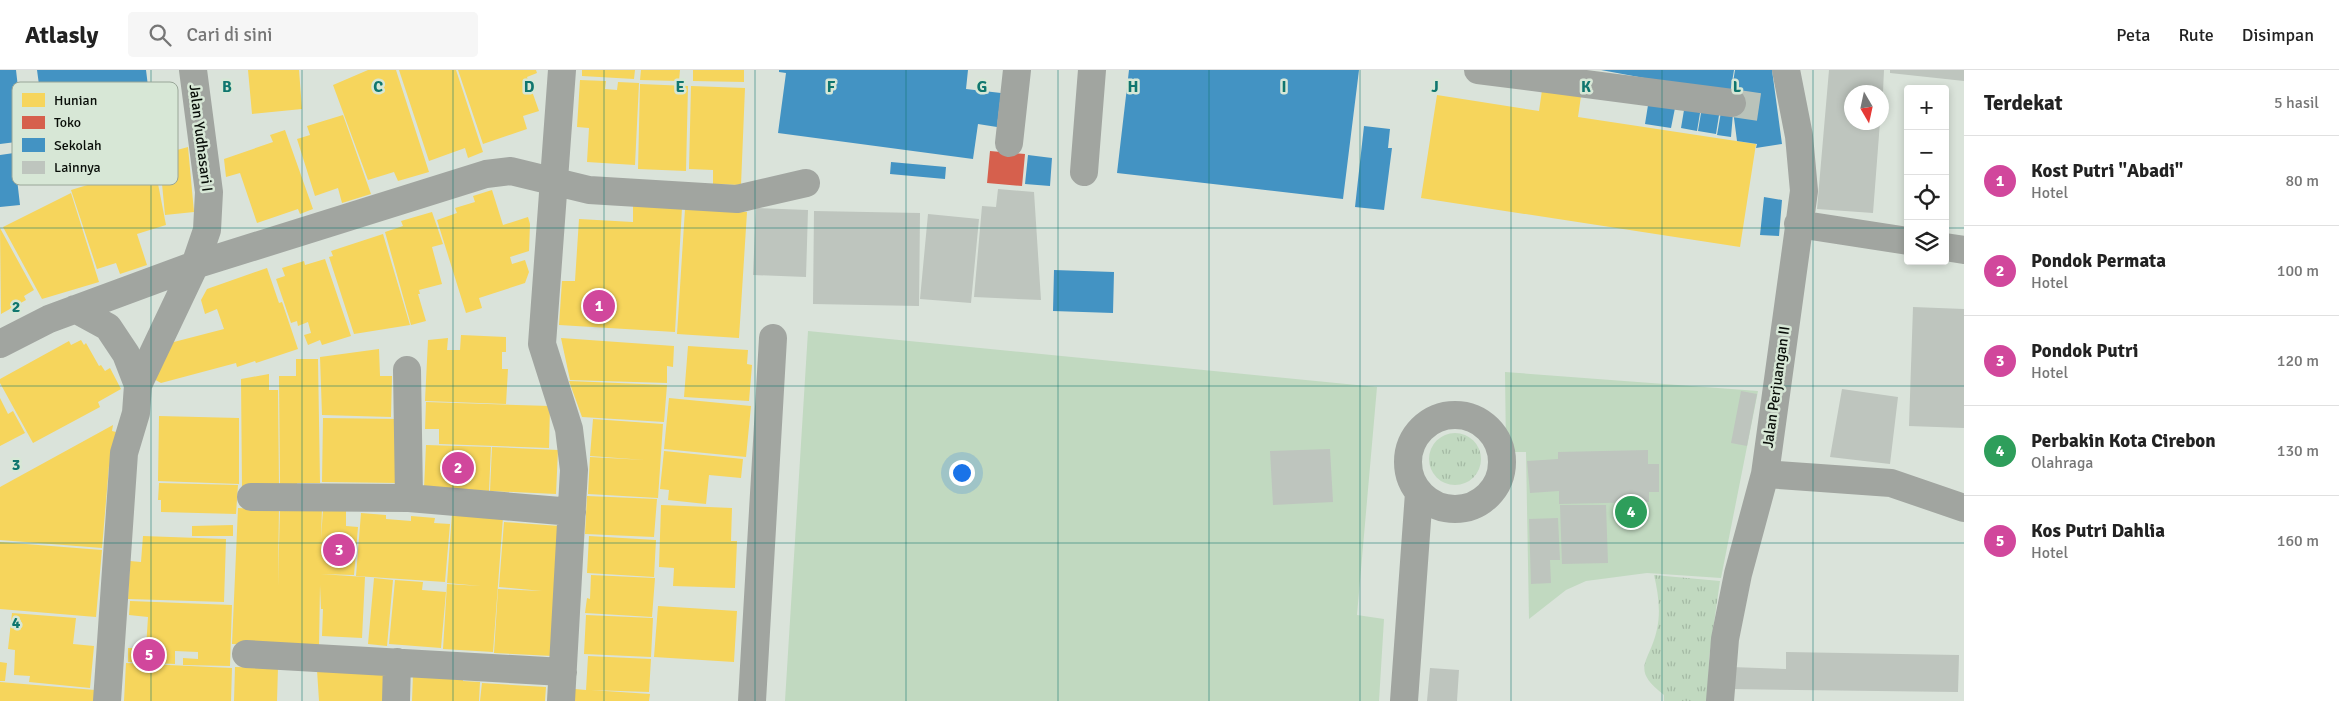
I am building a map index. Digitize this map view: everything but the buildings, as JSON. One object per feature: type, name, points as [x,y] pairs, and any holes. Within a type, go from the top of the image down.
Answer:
[{"type":"street","name":"Jalan Yudhasari I","points":[[138,385],[195,265],[207,230],[209,192],[193,70]]},
{"type":"street","points":[[561,701],[574,470],[568,429],[543,332],[562,70]]},
{"type":"street","points":[[1009,143],[1017,70]]},
{"type":"street","points":[[1084,172],[1092,70]]},
{"type":"street","points":[[1478,70],[1732,103]]},
{"type":"street","name":"Jalan Perjuangan II","points":[[1720,701],[1728,620],[1738,574],[1765,474],[1804,190],[1798,136],[1786,70]]},
{"type":"street","points":[[0,344],[49,319],[195,265],[486,174],[511,172],[589,190],[737,199],[806,183]]},
{"type":"street","points":[[1798,224],[1904,240]]},
{"type":"street","points":[[1949,248],[1964,250]]},
{"type":"street","points":[[74,309],[108,327],[126,354],[138,385],[136,413],[124,453],[107,701]]},
{"type":"street","points":[[752,701],[773,338]]},
{"type":"street","points":[[407,370],[409,498]]},
{"type":"street","points":[[1765,474],[1891,483],[1964,508]]},
{"type":"street","points":[[1404,701],[1418,493]]},
{"type":"street","points":[[250,497],[409,498],[572,512]]},
{"type":"street","points":[[246,654],[563,672]]},
{"type":"street","points":[[396,701],[397,662]]},
{"type":"green space","points":[[808,331],[1377,387],[1357,615],[1384,619],[1379,701],[785,701]]},
{"type":"green space","points":[[1505,372],[1758,391],[1721,578],[1647,573],[1586,581],[1566,590],[1529,619],[1526,452],[1506,452]]},
{"type":"green space","points":[[1455,433],[1465,435],[1473,441],[1479,449],[1481,459],[1479,469],[1473,477],[1465,483],[1455,485],[1445,483],[1437,477],[1431,469],[1429,459],[1431,449],[1437,441],[1445,435]]},
{"type":"green space","points":[[1654,575],[1720,581],[1709,658],[1708,701],[1664,701],[1664,695],[1647,678],[1645,665],[1654,640],[1659,615]]},
{"type":"tunnel","points":[[1732,103],[1759,107]]},
{"type":"place","name":"Kost Putri \"Abadi\"","points":[[599,306]]},
{"type":"place","name":"Pondok Permata","points":[[458,468]]},
{"type":"place","name":"Perbakin Kota Cirebon","points":[[1631,512]]},
{"type":"place","name":"Pondok Putri","points":[[339,550]]},
{"type":"place","name":"Kos Putri Dahlia","points":[[149,655]]}]
